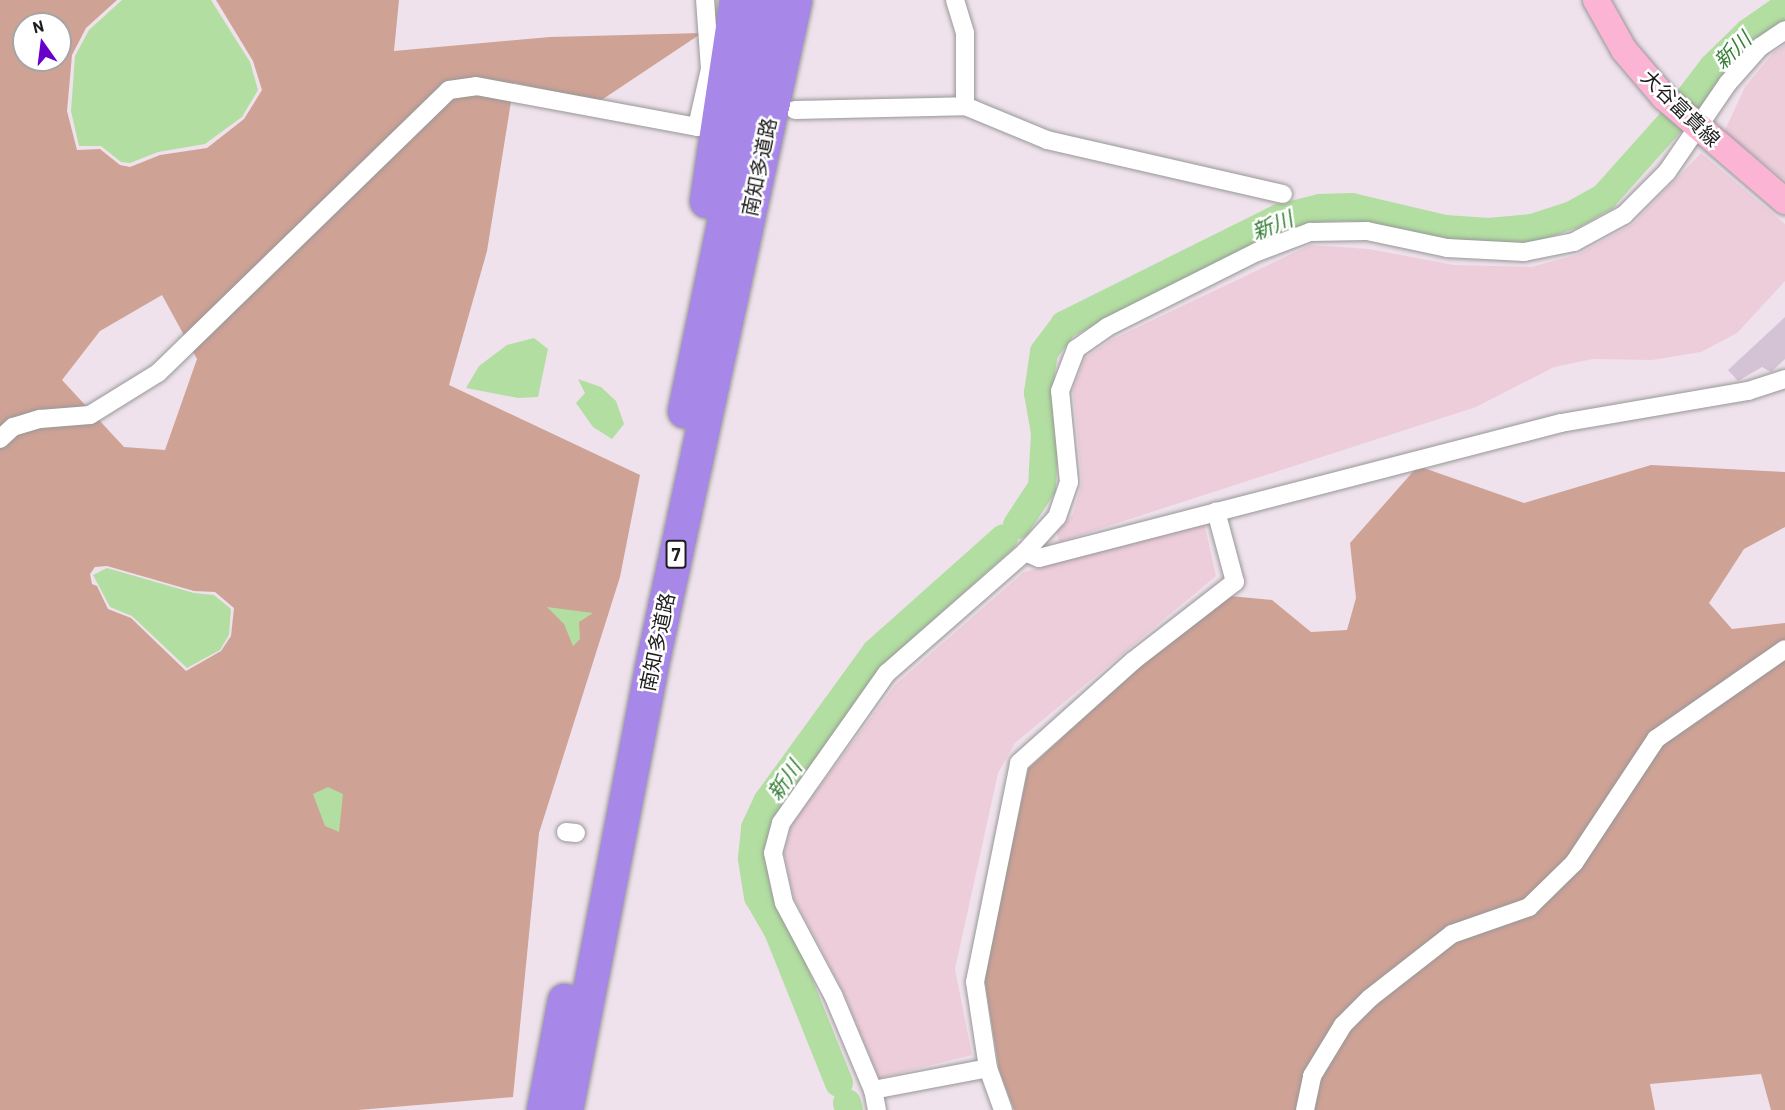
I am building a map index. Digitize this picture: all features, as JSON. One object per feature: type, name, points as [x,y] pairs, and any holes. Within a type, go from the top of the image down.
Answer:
[{"type":"highway","points":[[683,416],[678,401],[736,0]]},
{"type":"highway","name":"南知多道路","points":[[543,1110],[683,416],[771,0]]},
{"type":"highway","name":"南知多道路","points":[[566,1110],[651,668],[795,0]]},
{"type":"main road","name":"大谷富貴線","points":[[1596,0],[1624,50],[1664,97],[1785,201]]},
{"type":"street","points":[[0,439],[13,427],[40,419],[90,415],[158,373],[449,90],[476,86],[697,127],[710,69],[705,0]]},
{"type":"street","points":[[955,0],[964,33],[965,106]]},
{"type":"street","points":[[877,1110],[873,1090],[833,995],[784,903],[773,853],[781,823],[886,673],[1025,552],[1056,517],[1069,482],[1060,391],[1076,349],[1107,327],[1257,252],[1310,232],[1367,231],[1448,248],[1524,252],[1574,243],[1624,215],[1667,172],[1728,84],[1760,47],[1785,30]]},
{"type":"street","points":[[795,110],[965,106],[1047,140],[1283,194]]},
{"type":"street","points":[[1025,552],[1039,558],[1561,423],[1748,391],[1785,379]]},
{"type":"street","points":[[1003,1110],[988,1068],[975,982],[1019,763],[1133,661],[1235,582],[1216,511]]},
{"type":"street","points":[[1305,1110],[1312,1076],[1343,1025],[1370,998],[1452,934],[1529,907],[1574,863],[1656,739],[1785,649]]},
{"type":"street","points":[[873,1090],[988,1068]]},
{"type":"shaded area","points":[[0,0],[117,0],[86,28],[72,55],[72,12],[12,12],[12,72],[70,72],[67,111],[77,150],[100,149],[120,165],[130,167],[160,155],[207,148],[244,119],[262,90],[253,61],[216,0],[399,0],[394,51],[550,37],[702,33],[600,101],[514,83],[487,251],[449,385],[640,475],[620,577],[539,833],[513,1097],[358,1110],[0,1110]],"holes":[[[162,295],[197,359],[165,450],[124,447],[62,380],[100,331]],[[107,566],[194,591],[215,592],[234,608],[231,636],[221,651],[186,671],[131,618],[108,609],[97,586],[92,584],[90,574],[95,567]]]},
{"type":"shaded area","points":[[122,0],[211,0],[250,62],[258,90],[242,117],[205,144],[158,152],[130,163],[121,162],[101,146],[79,146],[71,111],[75,56],[89,30]]},
{"type":"shaded area","points":[[1785,45],[1785,180],[1724,132],[1745,87],[1773,53]]},
{"type":"shaded area","points":[[1701,153],[1785,224],[1785,281],[1737,333],[1701,352],[1652,360],[1593,359],[1554,367],[1476,407],[1059,542],[1057,532],[1073,514],[1082,482],[1073,390],[1085,358],[1111,340],[1310,245],[1369,249],[1454,265],[1531,267],[1579,254],[1633,224]]},
{"type":"shaded area","points":[[534,338],[548,349],[538,397],[518,398],[466,388],[479,366],[507,345]]},
{"type":"shaded area","points":[[578,379],[601,387],[616,401],[624,424],[612,439],[593,427],[576,403],[585,393]]},
{"type":"shaded area","points":[[1651,465],[1785,472],[1785,527],[1744,549],[1709,603],[1732,629],[1785,623],[1785,1110],[1771,1110],[1761,1074],[1650,1084],[1655,1110],[1014,1110],[999,1070],[984,977],[1028,769],[1143,663],[1230,596],[1272,600],[1311,632],[1347,630],[1356,598],[1350,543],[1418,466],[1524,503]]},
{"type":"shaded area","points":[[1204,522],[1216,576],[1015,743],[998,773],[955,969],[972,1055],[879,1078],[842,989],[794,898],[784,853],[792,824],[896,684],[1024,572]]},
{"type":"shaded area","points":[[107,568],[194,593],[214,595],[231,609],[229,635],[220,650],[187,668],[132,616],[110,607],[93,575]]},
{"type":"shaded area","points":[[547,607],[593,613],[579,622],[580,639],[573,646],[564,624]]},
{"type":"shaded area","points":[[328,787],[343,794],[339,832],[325,826],[313,794]]},
{"type":"building","points":[[1785,317],[1785,359],[1771,372],[1762,367],[1738,381],[1728,370]]},
{"type":"waterway","name":"新川","points":[[1687,101],[1713,67],[1749,32],[1785,7]]},
{"type":"waterway","name":"新川","points":[[1017,525],[1042,487],[1045,433],[1038,393],[1044,352],[1064,325],[1279,218],[1320,208],[1352,207],[1445,229],[1488,232],[1532,228],[1572,215],[1604,197],[1672,121]]},
{"type":"waterway","name":"新川","points":[[839,1083],[778,931],[758,897],[752,858],[755,828],[767,802],[876,652],[1004,538]]},
{"type":"waterway","name":"新川","points":[[847,1103],[849,1110]]}]
